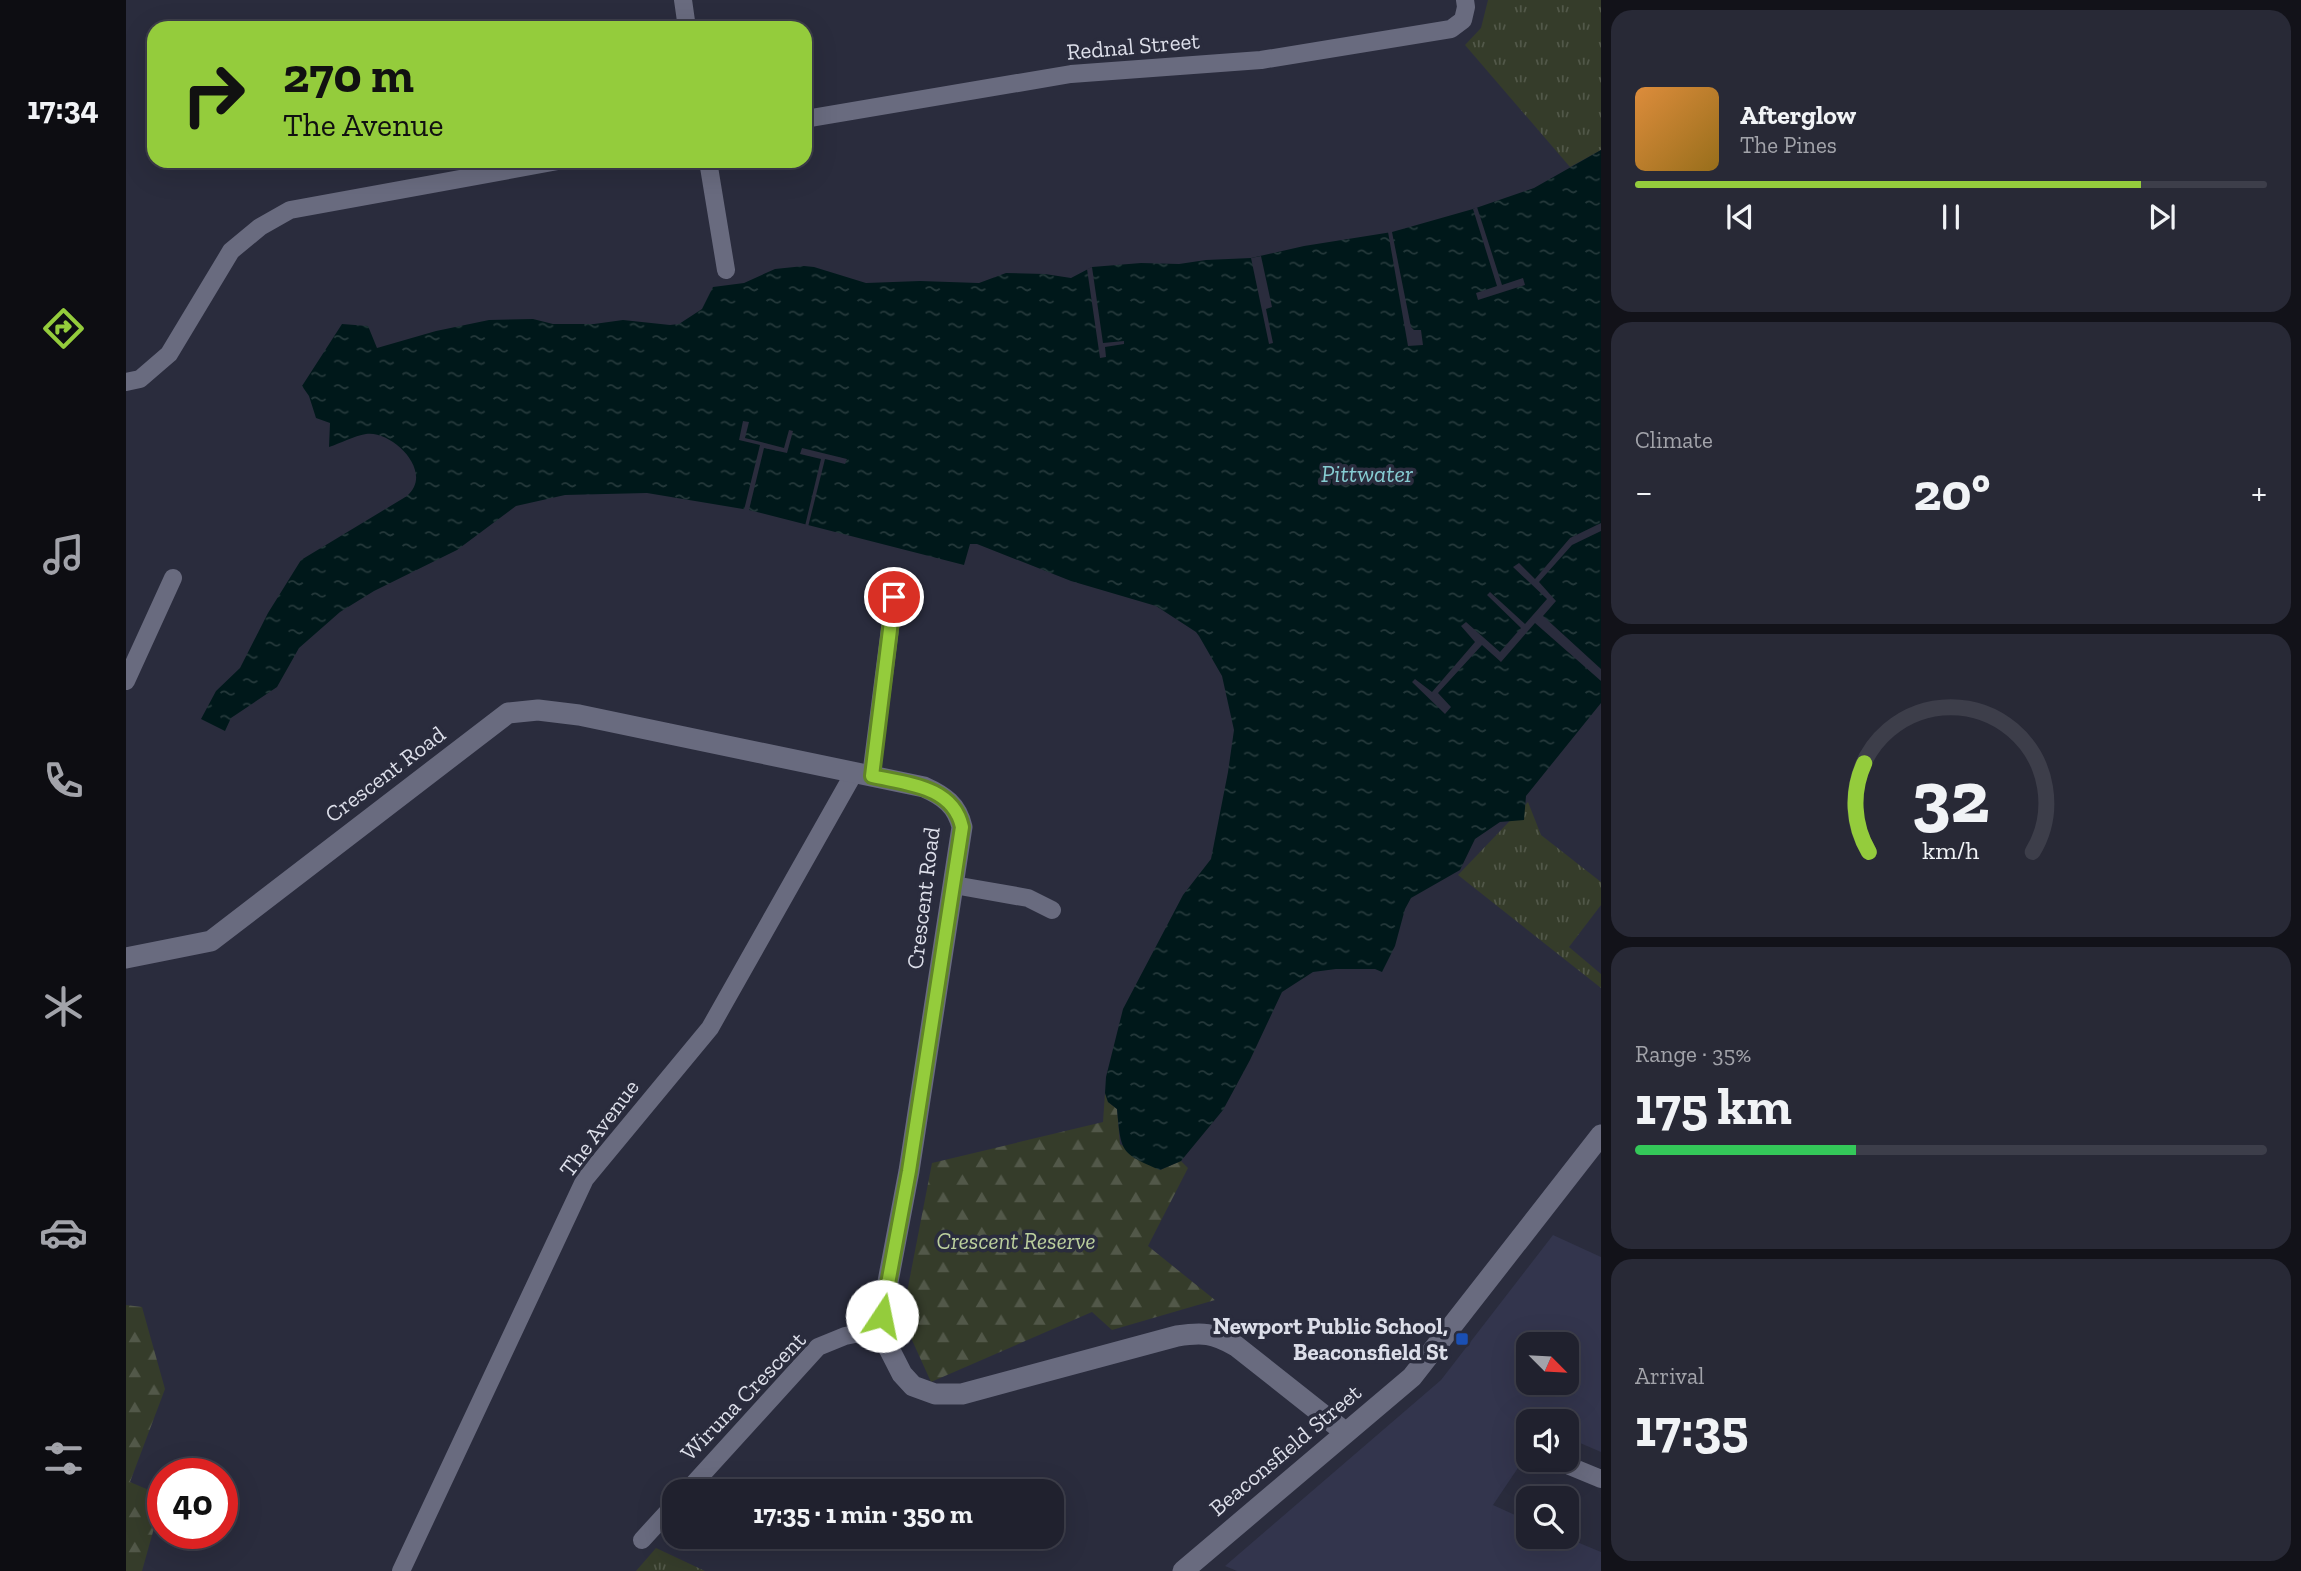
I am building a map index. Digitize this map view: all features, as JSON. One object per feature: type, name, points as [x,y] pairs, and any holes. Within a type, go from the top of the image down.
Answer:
[{"type":"street","points":[[683,0],[686,21]]},
{"type":"street","name":"Rednal Street","points":[[812,117],[1071,74],[1261,60],[1451,29],[1464,20],[1465,0]]},
{"type":"street","points":[[126,382],[140,379],[169,354],[231,251],[260,227],[290,210],[520,168]]},
{"type":"street","points":[[709,168],[726,270]]},
{"type":"street","points":[[126,681],[173,578]]},
{"type":"street","name":"The Avenue","points":[[401,1571],[585,1179],[710,1028],[863,774],[894,597]]},
{"type":"street","name":"Crescent Road","points":[[126,958],[211,941],[508,713],[538,710],[579,715],[924,787],[941,795],[959,815],[962,827],[909,1171],[879,1329]]},
{"type":"street","points":[[954,884],[1028,898],[1052,910]]},
{"type":"street","name":"Beaconsfield Street","points":[[1183,1571],[1412,1377],[1601,1135]]},
{"type":"street","points":[[879,1329],[902,1374],[913,1386],[935,1394],[962,1394],[1177,1336],[1200,1332],[1219,1336],[1237,1346],[1346,1433]]},
{"type":"street","name":"Wiruna Crescent","points":[[698,1479],[818,1347],[845,1336],[879,1329]]},
{"type":"street","points":[[1579,1470],[1601,1479]]},
{"type":"street","points":[[642,1540],[662,1518]]},
{"type":"shaded area","points":[[1553,1235],[1601,1257],[1601,1452],[1579,1443],[1579,1409],[1516,1409],[1516,1471],[1493,1505],[1516,1516],[1516,1549],[1579,1549],[1579,1543],[1601,1552],[1601,1571],[1237,1571],[1225,1566],[1441,1380]]},
{"type":"green space","points":[[1488,0],[1601,0],[1601,150],[1570,167],[1465,45],[1481,28]]},
{"type":"green space","points":[[1528,802],[1541,835],[1601,882],[1601,905],[1569,947],[1601,974],[1601,988],[1458,875]]},
{"type":"green space","name":"Crescent Reserve","points":[[1105,1093],[1108,1102],[1117,1109],[1120,1144],[1160,1170],[1181,1161],[1188,1168],[1148,1246],[1215,1300],[1112,1330],[1092,1312],[931,1382],[902,1318],[932,1163],[1103,1122]]},
{"type":"green space","points":[[126,1305],[142,1307],[165,1389],[130,1482],[147,1489],[148,1549],[142,1571],[126,1571]]},
{"type":"green space","points":[[656,1548],[705,1571],[636,1571]]},
{"type":"water","name":"Pittwater","points":[[1601,150],[1601,703],[1526,796],[1524,820],[1500,822],[1475,839],[1460,870],[1411,898],[1405,909],[1395,946],[1382,972],[1375,969],[1336,969],[1313,972],[1282,992],[1223,1110],[1181,1161],[1160,1170],[1130,1155],[1125,1149],[1117,1109],[1108,1102],[1105,1093],[1106,1077],[1123,1009],[1183,895],[1211,859],[1234,730],[1222,676],[1199,636],[1156,606],[1071,581],[977,544],[970,544],[964,565],[749,510],[647,493],[565,495],[516,506],[457,550],[374,591],[340,612],[299,648],[277,687],[231,718],[225,731],[201,719],[216,691],[240,668],[268,613],[301,560],[407,496],[414,486],[416,476],[413,465],[407,454],[398,446],[387,439],[366,434],[329,447],[330,423],[316,418],[309,396],[302,386],[342,324],[368,326],[377,348],[436,331],[489,320],[533,319],[553,324],[594,324],[623,320],[679,324],[702,309],[713,287],[744,283],[775,269],[804,266],[866,283],[979,283],[1006,273],[1071,278],[1092,267],[1251,258],[1304,246],[1392,232],[1473,209],[1534,188]]},
{"type":"pier","points":[[1477,207],[1502,285],[1523,278],[1525,285],[1478,300],[1476,293],[1497,286],[1473,209]]},
{"type":"pier","points":[[1388,232],[1392,232],[1411,327],[1421,330],[1423,345],[1408,346]]},
{"type":"pier","points":[[1261,256],[1272,307],[1266,309],[1273,343],[1269,344],[1251,258]]},
{"type":"pier","points":[[1092,267],[1103,343],[1124,341],[1124,344],[1105,347],[1106,357],[1100,358],[1087,269]]},
{"type":"pier","points":[[743,421],[749,422],[745,438],[784,448],[789,430],[793,431],[787,453],[764,448],[749,510],[744,510],[760,445],[739,440]]},
{"type":"pier","points":[[802,448],[847,459],[845,464],[825,459],[808,527],[805,526],[821,459],[800,454]]},
{"type":"pier","points":[[1601,523],[1601,531],[1572,545],[1539,582],[1556,601],[1543,616],[1601,669],[1601,681],[1535,623],[1501,662],[1482,645],[1438,693],[1451,707],[1445,714],[1412,682],[1415,679],[1432,692],[1475,642],[1461,626],[1466,622],[1500,652],[1521,628],[1487,595],[1490,592],[1525,624],[1547,599],[1513,567],[1519,563],[1535,579],[1570,538]]},
{"type":"place","name":"Newport Public School, Beaconsfield St","points":[[1462,1339]]},
{"type":"route","points":[[882,1316],[909,1171],[962,827],[959,815],[941,795],[924,787],[872,776],[894,597]]}]
